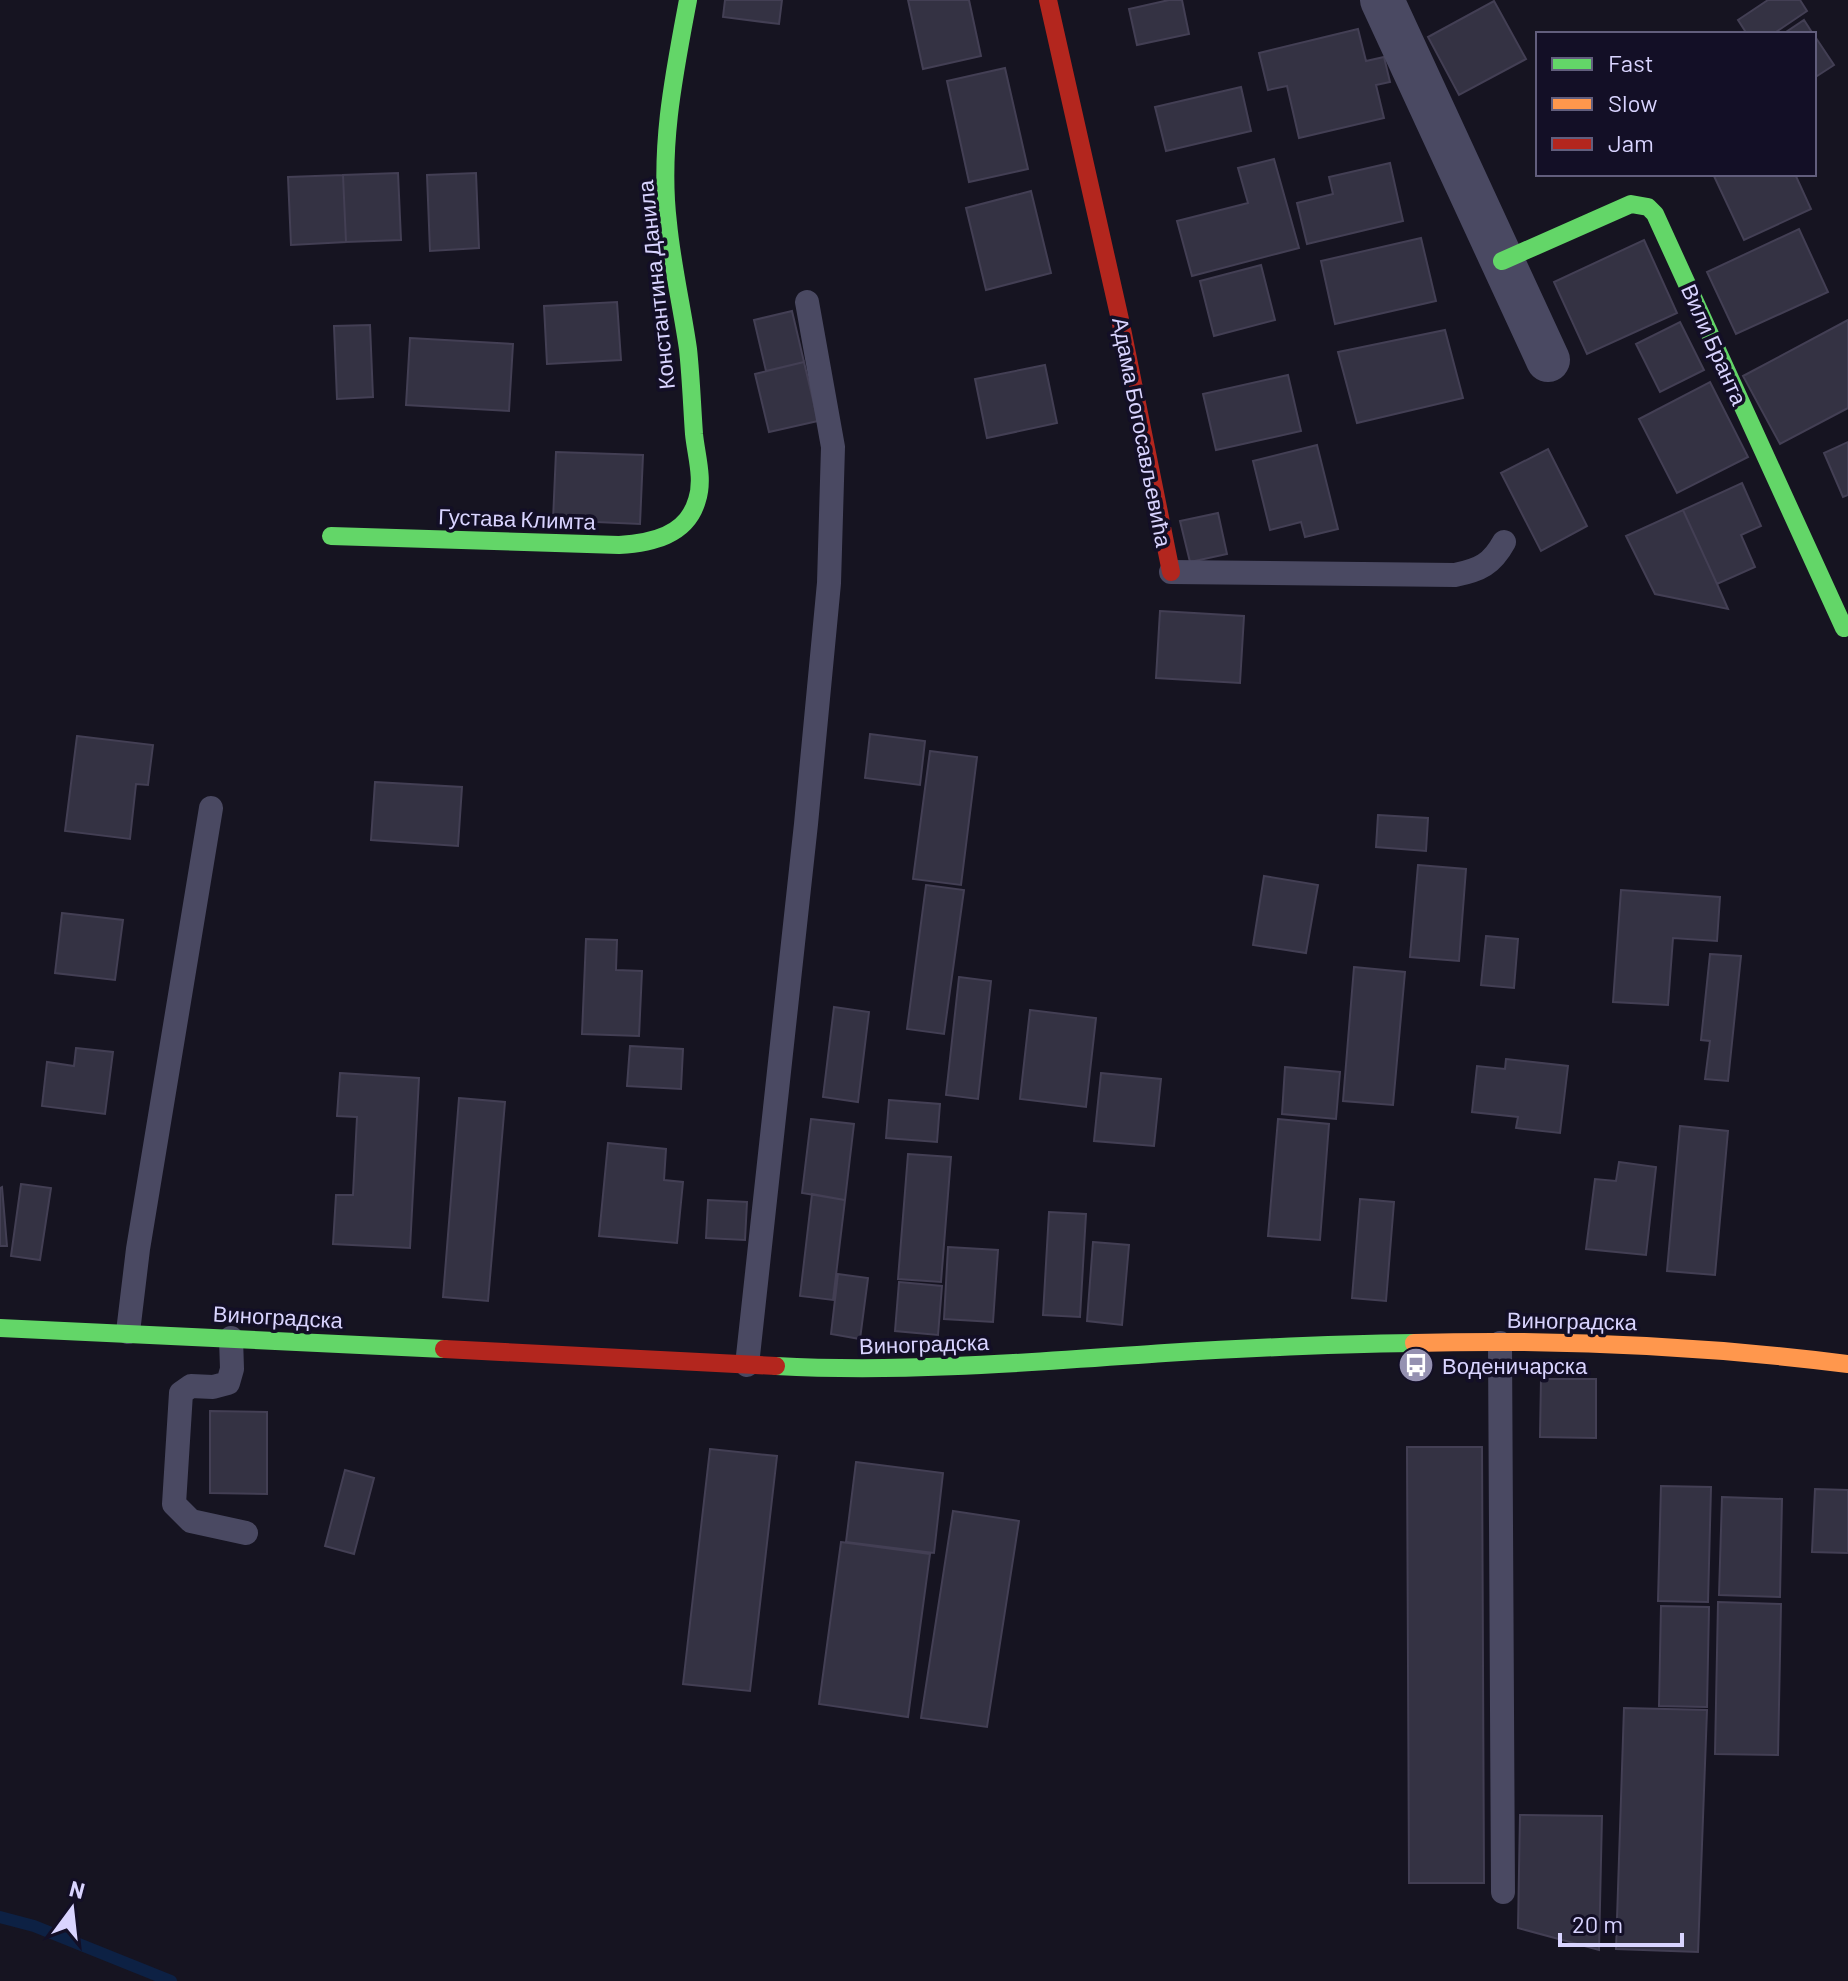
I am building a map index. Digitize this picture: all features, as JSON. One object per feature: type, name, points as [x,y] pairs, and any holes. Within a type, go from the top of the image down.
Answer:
[{"type":"street","name":"Константина Данила","points":[[688,0],[671,104],[665,203],[687,342],[698,476],[697,501],[690,516]]},
{"type":"street","name":"Адама Богосављевића","points":[[1048,0],[1121,324],[1171,572]]},
{"type":"street","points":[[1382,0],[1548,360]]},
{"type":"street","name":"Вили Бранта","points":[[1502,261],[1631,204],[1648,207],[1655,214],[1844,628]]},
{"type":"street","name":"Густава Климта","points":[[331,536],[605,546],[638,544],[670,536],[690,516]]},
{"type":"street","name":"Виноградска","points":[[0,1328],[747,1365],[921,1369],[1297,1346],[1500,1343],[1653,1344],[1719,1348],[1848,1364]]},
{"type":"lane","points":[[747,1365],[829,583],[833,447],[807,302]]},
{"type":"lane","name":"Адама Богосављевића","points":[[1171,572],[1455,575],[1478,570],[1495,559],[1504,542]]},
{"type":"lane","points":[[128,1332],[138,1249],[211,808]]},
{"type":"lane","points":[[231,1338],[232,1369],[228,1383],[213,1387],[191,1386],[181,1393],[174,1504],[191,1521],[246,1533]]},
{"type":"lane","points":[[1500,1343],[1503,1892]]},
{"type":"building","points":[[725,0],[782,0],[779,24],[723,17]]},
{"type":"building","points":[[908,0],[969,0],[981,56],[923,69]]},
{"type":"building","points":[[1182,0],[1189,34],[1137,45],[1129,9]]},
{"type":"building","points":[[1768,0],[1800,0],[1807,11],[1776,32],[1746,32],[1738,20]]},
{"type":"building","points":[[1494,1],[1526,59],[1459,95],[1428,37]]},
{"type":"building","points":[[1804,20],[1812,32],[1786,32]]},
{"type":"building","points":[[1358,29],[1366,61],[1384,57],[1390,82],[1376,85],[1384,118],[1299,138],[1287,86],[1268,90],[1259,53]]},
{"type":"building","points":[[1816,38],[1834,65],[1816,77]]},
{"type":"building","points":[[1005,68],[1028,169],[969,182],[947,81]]},
{"type":"building","points":[[1241,87],[1251,131],[1166,151],[1155,107]]},
{"type":"building","points":[[1274,159],[1299,248],[1192,276],[1177,221],[1248,203],[1238,168]]},
{"type":"building","points":[[1390,163],[1403,221],[1307,244],[1297,203],[1333,194],[1329,177]]},
{"type":"building","points":[[398,173],[401,240],[346,242],[343,175]]},
{"type":"building","points":[[476,173],[479,248],[430,251],[427,175]]},
{"type":"building","points":[[343,175],[346,242],[291,245],[288,177]]},
{"type":"building","points":[[1714,176],[1796,176],[1811,209],[1744,240]]},
{"type":"building","points":[[1031,191],[1051,273],[986,290],[966,208]]},
{"type":"building","points":[[1799,229],[1828,292],[1736,334],[1707,272]]},
{"type":"building","points":[[1421,238],[1436,301],[1335,324],[1321,261]]},
{"type":"building","points":[[1644,240],[1677,313],[1587,354],[1554,282]]},
{"type":"building","points":[[1261,265],[1275,320],[1214,336],[1200,281]]},
{"type":"building","points":[[617,302],[621,360],[547,364],[544,306]]},
{"type":"building","points":[[792,311],[804,362],[766,371],[754,320]]},
{"type":"building","points":[[1848,320],[1848,408],[1780,444],[1743,376]]},
{"type":"building","points":[[1680,322],[1704,370],[1660,392],[1636,344]]},
{"type":"building","points":[[370,325],[373,397],[337,399],[334,326]]},
{"type":"building","points":[[1445,330],[1463,398],[1357,423],[1338,352]]},
{"type":"building","points":[[410,338],[513,344],[509,411],[406,405]]},
{"type":"building","points":[[804,362],[818,421],[769,432],[755,374]]},
{"type":"building","points":[[1045,365],[1057,423],[987,438],[975,379]]},
{"type":"building","points":[[1288,375],[1301,431],[1216,450],[1203,394]]},
{"type":"building","points":[[1710,382],[1748,457],[1677,493],[1639,419]]},
{"type":"building","points":[[1848,442],[1848,495],[1843,497],[1824,453]]},
{"type":"building","points":[[1317,445],[1338,529],[1305,537],[1301,522],[1270,530],[1253,461]]},
{"type":"building","points":[[1548,449],[1587,526],[1541,551],[1501,473]]},
{"type":"building","points":[[556,452],[643,455],[640,524],[553,520]]},
{"type":"building","points":[[1742,483],[1761,526],[1741,535],[1755,567],[1717,584],[1683,510]]},
{"type":"building","points":[[1683,510],[1728,609],[1655,594],[1626,536]]},
{"type":"building","points":[[1218,513],[1227,554],[1190,562],[1180,521]]},
{"type":"building","points":[[1160,611],[1244,616],[1240,683],[1156,678]]},
{"type":"building","points":[[870,734],[925,741],[920,785],[865,778]]},
{"type":"building","points":[[77,736],[153,745],[148,785],[136,784],[130,839],[65,831]]},
{"type":"building","points":[[930,751],[977,757],[961,885],[913,879]]},
{"type":"building","points":[[375,782],[462,787],[458,846],[371,840]]},
{"type":"building","points":[[1378,815],[1428,818],[1426,851],[1376,847]]},
{"type":"building","points":[[1418,865],[1466,869],[1459,961],[1410,957]]},
{"type":"building","points":[[1264,876],[1318,885],[1306,953],[1253,945]]},
{"type":"building","points":[[926,885],[964,890],[944,1034],[907,1029]]},
{"type":"building","points":[[1621,890],[1720,897],[1717,941],[1673,938],[1668,1005],[1613,1002]]},
{"type":"building","points":[[62,913],[123,920],[115,980],[55,973]]},
{"type":"building","points":[[1486,936],[1518,939],[1514,988],[1481,985]]},
{"type":"building","points":[[586,939],[617,940],[616,970],[642,971],[639,1036],[582,1034]]},
{"type":"building","points":[[1710,954],[1741,956],[1728,1081],[1705,1079],[1710,1041],[1701,1040]]},
{"type":"building","points":[[1354,967],[1405,972],[1393,1105],[1343,1101]]},
{"type":"building","points":[[959,977],[991,981],[978,1099],[946,1095]]},
{"type":"building","points":[[834,1007],[869,1012],[858,1102],[823,1097]]},
{"type":"building","points":[[1030,1010],[1096,1018],[1086,1107],[1020,1099]]},
{"type":"building","points":[[630,1046],[683,1049],[681,1089],[627,1086]]},
{"type":"building","points":[[76,1048],[113,1052],[105,1114],[42,1106],[47,1062],[74,1066]]},
{"type":"building","points":[[1506,1059],[1568,1066],[1560,1133],[1516,1128],[1518,1117],[1472,1112],[1477,1066],[1505,1069]]},
{"type":"building","points":[[1285,1067],[1340,1072],[1336,1119],[1282,1114]]},
{"type":"building","points":[[340,1073],[419,1078],[410,1248],[333,1244],[336,1195],[353,1195],[357,1117],[337,1116]]},
{"type":"building","points":[[1101,1073],[1161,1079],[1154,1146],[1094,1141]]},
{"type":"building","points":[[459,1098],[505,1102],[488,1301],[443,1297]]},
{"type":"building","points":[[889,1100],[940,1104],[937,1142],[886,1138]]},
{"type":"building","points":[[811,1119],[854,1124],[845,1200],[802,1193]]},
{"type":"building","points":[[1278,1119],[1329,1124],[1320,1240],[1268,1236]]},
{"type":"building","points":[[1680,1126],[1728,1131],[1715,1275],[1667,1271]]},
{"type":"building","points":[[608,1143],[666,1149],[664,1180],[683,1182],[677,1243],[599,1236]]},
{"type":"building","points":[[908,1154],[951,1157],[941,1282],[898,1279]]},
{"type":"building","points":[[1619,1162],[1656,1167],[1646,1255],[1586,1249],[1595,1179],[1616,1181]]},
{"type":"building","points":[[21,1184],[51,1188],[40,1260],[11,1256]]},
{"type":"building","points":[[2,1187],[7,1246],[0,1246]]},
{"type":"building","points":[[812,1194],[845,1200],[833,1300],[800,1296]]},
{"type":"building","points":[[1360,1199],[1394,1202],[1386,1301],[1352,1298]]},
{"type":"building","points":[[708,1200],[747,1202],[745,1240],[706,1238]]},
{"type":"building","points":[[1049,1212],[1086,1214],[1080,1317],[1043,1315]]},
{"type":"building","points":[[1093,1242],[1129,1245],[1122,1325],[1087,1321]]},
{"type":"building","points":[[948,1247],[998,1250],[993,1322],[944,1319]]},
{"type":"building","points":[[838,1274],[868,1278],[860,1339],[831,1334]]},
{"type":"building","points":[[899,1282],[942,1286],[938,1335],[895,1331]]},
{"type":"building","points":[[1541,1379],[1596,1379],[1596,1438],[1540,1437]]},
{"type":"building","points":[[210,1411],[267,1412],[267,1494],[210,1493]]},
{"type":"building","points":[[1407,1447],[1482,1447],[1484,1883],[1409,1883]]},
{"type":"building","points":[[710,1449],[777,1456],[750,1691],[683,1684]]},
{"type":"building","points":[[856,1462],[943,1473],[934,1553],[846,1542]]},
{"type":"building","points":[[345,1470],[374,1478],[354,1554],[325,1546]]},
{"type":"building","points":[[1661,1486],[1711,1487],[1708,1602],[1658,1601]]},
{"type":"building","points":[[1815,1489],[1848,1490],[1848,1553],[1812,1552]]},
{"type":"building","points":[[1722,1497],[1782,1499],[1780,1597],[1719,1595]]},
{"type":"building","points":[[953,1511],[1019,1521],[987,1727],[921,1718]]},
{"type":"building","points":[[841,1542],[930,1554],[908,1717],[819,1704]]},
{"type":"building","points":[[1718,1602],[1781,1604],[1778,1755],[1715,1754]]},
{"type":"building","points":[[1661,1606],[1709,1607],[1707,1707],[1659,1706]]},
{"type":"building","points":[[1624,1708],[1707,1710],[1698,1952],[1616,1949]]},
{"type":"building","points":[[1520,1815],[1602,1816],[1599,1950],[1518,1928]]},
{"type":"waterway","points":[[0,1917],[34,1926],[171,1981]]},
{"type":"traffic: fast","points":[[331,536],[619,545],[666,535],[676,530],[692,512],[699,492],[700,475],[688,349],[668,223],[665,167],[673,83],[688,0]]},
{"type":"traffic: fast","points":[[1502,261],[1631,204],[1648,207],[1655,214],[1844,628]]},
{"type":"traffic: fast","points":[[0,1328],[444,1349]]},
{"type":"traffic: fast","points":[[776,1366],[922,1367],[1258,1348],[1414,1343]]},
{"type":"traffic: slow","points":[[1414,1343],[1632,1345],[1848,1364]]},
{"type":"traffic: jam","points":[[1048,0],[1121,324],[1171,572]]},
{"type":"traffic: jam","points":[[444,1349],[776,1366]]},
{"type":"place","name":"Воденичарска","points":[[1416,1365]]}]
